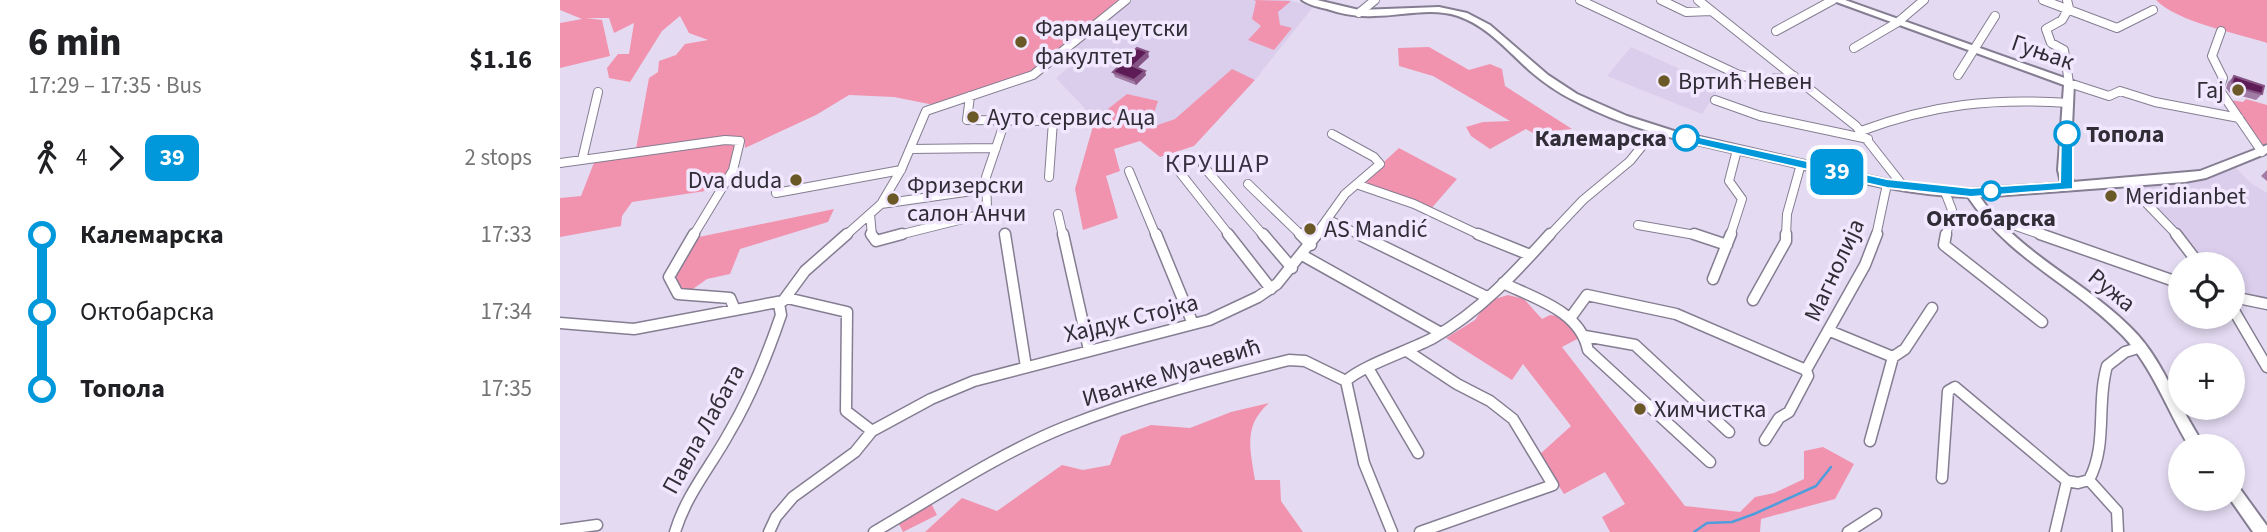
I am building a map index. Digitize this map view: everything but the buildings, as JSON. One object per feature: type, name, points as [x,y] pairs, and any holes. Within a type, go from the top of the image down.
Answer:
[{"type":"street","points":[[1049,177],[1054,122],[967,120],[970,96],[1035,74],[1126,0]]},
{"type":"street","points":[[1359,13],[1376,0]]},
{"type":"street","points":[[1580,0],[1739,75],[1764,80],[1794,76]]},
{"type":"street","points":[[1661,0],[1686,12],[1711,11]]},
{"type":"street","points":[[1698,0],[1861,131],[1904,187]]},
{"type":"street","points":[[1776,31],[1835,0]]},
{"type":"street","name":"Гуњак","points":[[1835,0],[2109,96],[2120,91],[2155,102],[2239,118]]},
{"type":"street","points":[[1854,48],[1898,22],[1924,0]]},
{"type":"street","points":[[2043,0],[2068,4],[2115,28],[2153,10]]},
{"type":"street","points":[[1313,1],[1359,13],[1438,10],[1465,16],[1492,31],[1537,72],[1562,89],[1655,130],[1887,184],[1971,193],[2198,176],[2265,150],[2219,89],[2223,78],[2212,58],[2221,31]]},
{"type":"street","points":[[2068,4],[2062,20],[2046,29],[2051,43],[2064,50],[2069,83],[2064,170],[2068,186]]},
{"type":"street","points":[[1958,75],[1995,16]]},
{"type":"street","points":[[582,160],[598,92]]},
{"type":"street","name":"Павла Лабата","points":[[675,532],[686,499],[720,450],[747,401],[777,327],[783,301],[805,271],[881,204],[901,170],[923,114],[936,106],[970,96]]},
{"type":"street","points":[[1861,131],[1904,114],[1949,103],[2010,99],[2069,103]]},
{"type":"street","points":[[1715,100],[1742,107],[1760,116],[1868,139]]},
{"type":"street","points":[[870,214],[871,235],[879,241],[983,214],[987,209],[986,189],[1005,121]]},
{"type":"street","points":[[1392,532],[1364,463],[1346,381],[1441,333],[1487,297],[1596,187],[1630,163],[1655,130]]},
{"type":"street","name":"Хајдук Стојка","points":[[769,532],[776,517],[793,497],[855,452],[872,431],[955,388],[1026,366],[1193,324],[1237,309],[1271,289],[1311,245],[1345,194],[1359,185],[1380,162],[1332,134]]},
{"type":"street","points":[[560,163],[725,140],[740,141],[738,158],[721,191],[669,277],[678,295],[726,296],[733,300],[735,310]]},
{"type":"street","points":[[910,149],[996,148]]},
{"type":"street","points":[[1713,279],[1742,199],[1729,181],[1737,150]]},
{"type":"street","points":[[1754,300],[1786,241],[1787,214],[1801,164]]},
{"type":"street","points":[[1203,166],[1292,268]]},
{"type":"street","points":[[776,193],[901,170]]},
{"type":"street","points":[[1178,170],[1271,289]]},
{"type":"street","points":[[1129,171],[1193,324]]},
{"type":"street","points":[[2126,182],[2177,234],[2190,252]]},
{"type":"street","points":[[1248,184],[1311,245]]},
{"type":"street","name":"Магнолија","points":[[1765,440],[1778,419],[1787,415],[1798,397],[1808,376],[1806,370],[1856,285],[1878,234],[1887,184]]},
{"type":"street","points":[[1359,185],[1415,204],[1464,229],[1530,255]]},
{"type":"street","points":[[881,204],[986,189]]},
{"type":"street","points":[[1945,192],[1952,209],[1944,245],[2042,322]]},
{"type":"street","name":"Ружа","points":[[1971,193],[2010,238],[2121,326],[2141,347],[2190,434]]},
{"type":"street","points":[[1058,214],[1089,350]]},
{"type":"street","points":[[1990,217],[2168,279]]},
{"type":"street","points":[[1329,220],[1487,297]]},
{"type":"street","points":[[1638,225],[1698,235],[1727,245]]},
{"type":"street","points":[[1005,234],[1026,366]]},
{"type":"street","points":[[1302,255],[1441,333]]},
{"type":"street","points":[[1503,283],[1571,317],[1585,336],[1588,350],[1710,462]]},
{"type":"street","points":[[1571,317],[1584,298],[1590,295],[1670,312],[1806,370]]},
{"type":"street","points":[[2245,299],[2267,304]]},
{"type":"street","points":[[560,323],[634,329],[783,301],[844,309],[849,313],[846,411],[872,431]]},
{"type":"street","points":[[1870,441],[1893,357],[1905,349],[1932,308]]},
{"type":"street","points":[[2245,329],[2267,367]]},
{"type":"street","points":[[1830,331],[1893,357]]},
{"type":"street","points":[[1585,336],[1636,345],[1729,432]]},
{"type":"street","points":[[2089,481],[2098,459],[2101,394],[2107,366],[2125,352],[2141,347]]},
{"type":"street","points":[[1407,351],[1457,384],[1490,401],[1513,419],[1553,485],[1420,532]]},
{"type":"street","name":"Иванке Муачевић","points":[[874,532],[1032,442],[1156,394],[1289,360],[1306,361],[1346,381]]},
{"type":"street","points":[[1368,368],[1418,453]]},
{"type":"street","points":[[1942,478],[1948,391],[1955,387],[2067,481],[2078,484],[2089,481]]},
{"type":"street","points":[[2055,532],[2067,481]]},
{"type":"street","points":[[2089,481],[2117,511],[2118,532]]},
{"type":"street","points":[[2245,508],[2262,532]]},
{"type":"street","points":[[1848,532],[1876,514]]},
{"type":"street","points":[[560,530],[597,525]]},
{"type":"shaded area","points":[[560,0],[1118,0],[1028,76],[934,105],[894,97],[849,95],[816,115],[745,148],[744,139],[722,144],[735,145],[741,150],[719,189],[632,202],[622,216],[621,226],[560,237],[560,198],[581,196],[597,155],[636,149],[649,78],[658,72],[659,61],[676,55],[685,44],[708,40],[689,33],[680,16],[662,31],[630,82],[609,78],[607,68],[618,54],[629,54],[634,23],[614,33],[609,18],[586,18],[602,20],[610,56],[560,68],[560,23],[582,19],[560,10]]},
{"type":"shaded area","points":[[1133,0],[1288,0],[1313,7],[1255,80],[1232,70],[1175,119],[1147,129],[1157,101],[1127,94],[1095,119],[1056,78],[1076,61],[1070,52]]},
{"type":"shaded area","points":[[1253,0],[1291,1],[1278,12],[1280,25],[1292,28],[1274,50],[1248,40],[1261,26],[1252,19],[1256,1]]},
{"type":"shaded area","points":[[2156,0],[2267,0],[2267,43],[2192,21]]},
{"type":"shaded area","points":[[1429,47],[1469,70],[1490,64],[1502,69],[1505,86],[1572,129],[1533,133],[1526,129],[1490,149],[1471,136],[1466,127],[1483,122],[1510,121],[1433,76],[1399,66],[1398,48]]},
{"type":"shaded area","name":"Вртић Невен","points":[[1631,47],[1720,87],[1702,114],[1607,76]]},
{"type":"shaded area","points":[[1232,69],[1255,80],[1194,146],[1160,157],[1140,141],[1114,149],[1120,171],[1106,176],[1118,218],[1083,230],[1075,189],[1095,119],[1127,94],[1158,101],[1149,128],[1175,119]]},
{"type":"shaded area","points":[[2246,99],[2267,105],[2267,142],[2264,146],[2230,100],[2243,102]]},
{"type":"shaded area","points":[[1399,148],[1457,179],[1429,211],[1359,185]]},
{"type":"shaded area","points":[[2236,168],[2251,183],[2267,193],[2267,301],[2245,296],[2245,252],[2195,252],[2135,186],[2202,180]]},
{"type":"shaded area","points":[[834,209],[828,222],[740,249],[730,274],[707,279],[683,296],[669,275],[694,238]]},
{"type":"shaded area","points":[[1508,295],[1524,299],[1542,319],[1550,315],[1565,317],[1581,337],[1562,347],[1685,506],[1740,512],[1755,497],[1774,493],[1804,479],[1804,451],[1823,447],[1854,464],[1835,499],[1761,519],[1760,532],[1610,532],[1602,517],[1625,504],[1605,472],[1564,494],[1539,455],[1571,426],[1523,364],[1512,380],[1446,338],[1475,320],[1488,301]]},
{"type":"shaded area","points":[[1269,403],[1255,420],[1250,438],[1255,480],[1280,480],[1281,501],[1303,532],[925,532],[962,498],[997,511],[1062,465],[1083,470],[1110,465],[1121,436],[1151,425],[1190,428],[1231,412]]},
{"type":"shaded area","points":[[931,503],[937,515],[903,532],[898,522]]},
{"type":"waterway","points":[[1694,532],[1707,523],[1732,522],[1754,514],[1816,486],[1831,467]]},
{"type":"bus line","name":"39","points":[[1686,138],[1887,184],[1971,193],[2068,186],[2064,178],[2067,134]]},
{"type":"place","name":"Фармацеутски факултет","points":[[1021,42]]},
{"type":"place","name":"Вртић Невен","points":[[1664,81]]},
{"type":"place","name":"Гај","points":[[2238,90]]},
{"type":"place","name":"Ауто сервис Аца","points":[[973,117]]},
{"type":"place","name":"Топола","points":[[2067,134]]},
{"type":"place","name":"Калемарска","points":[[1686,138]]},
{"type":"place","name":"Dva duda","points":[[796,180]]},
{"type":"place","name":"Октобарска","points":[[1991,191]]},
{"type":"place","name":"Meridianbet","points":[[2111,196]]},
{"type":"place","name":"Фризерски салон Анчи","points":[[893,199]]},
{"type":"place","name":"AS Mandić","points":[[1310,229]]},
{"type":"place","name":"Химчистка","points":[[1640,409]]},
{"type":"district","name":"КРУШАР","points":[[1218,163]]}]
